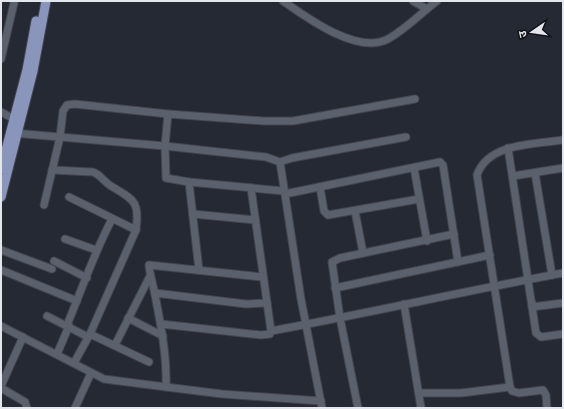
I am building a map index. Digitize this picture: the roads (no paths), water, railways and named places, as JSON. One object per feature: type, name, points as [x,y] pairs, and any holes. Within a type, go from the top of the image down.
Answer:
[{"type":"main road","points":[[1,170],[4,147],[14,133],[14,119],[30,55],[40,1]]},
{"type":"main road","points":[[1,197],[14,133],[36,57],[46,1]]},
{"type":"street","points":[[413,1],[427,8]]},
{"type":"street","points":[[286,2],[300,13],[337,34],[350,40],[364,42],[388,39],[437,1]]},
{"type":"street","points":[[1,58],[14,3]]},
{"type":"street","points":[[44,205],[60,137],[63,111],[67,105],[70,104],[264,122],[293,121],[415,99]]},
{"type":"street","points":[[1,112],[14,119]]},
{"type":"street","points":[[168,114],[165,146],[166,178],[189,182],[285,192],[320,187],[442,163],[458,262]]},
{"type":"street","points":[[14,133],[165,146],[266,157],[280,162],[292,158],[406,137]]},
{"type":"street","points":[[547,408],[546,395],[542,390],[519,393],[512,391],[510,387],[477,175],[479,168],[484,162],[508,148],[563,140]]},
{"type":"street","points":[[508,148],[536,333],[541,337],[563,334]]},
{"type":"street","points":[[1,326],[104,379],[124,383],[321,405],[306,326],[280,162]]},
{"type":"street","points":[[414,168],[427,241]]},
{"type":"street","points":[[513,176],[563,169]]},
{"type":"street","points":[[52,170],[93,172],[99,175],[110,185],[133,199],[138,209],[136,230],[89,335],[74,363]]},
{"type":"street","points":[[535,173],[552,275]]},
{"type":"street","points":[[189,182],[199,270]]},
{"type":"street","points":[[320,187],[324,211],[328,215],[419,199]]},
{"type":"street","points":[[251,188],[262,277],[271,331]]},
{"type":"street","points":[[69,197],[136,230]]},
{"type":"street","points":[[355,211],[363,254]]},
{"type":"street","points":[[193,214],[255,220]]},
{"type":"street","points":[[57,354],[87,278],[96,250],[112,219]]},
{"type":"street","points":[[358,408],[340,318],[332,262],[340,258],[427,241],[454,234]]},
{"type":"street","points":[[65,239],[96,250]]},
{"type":"street","points":[[1,250],[52,269]]},
{"type":"street","points":[[335,288],[490,255]]},
{"type":"street","points":[[54,261],[87,278]]},
{"type":"street","points":[[166,387],[166,366],[163,336],[149,265],[262,277]]},
{"type":"street","points":[[1,270],[77,301]]},
{"type":"street","points":[[160,324],[261,335],[270,334],[271,331],[306,326],[495,285],[563,273]]},
{"type":"street","points":[[115,345],[150,276]]},
{"type":"street","points":[[528,279],[532,307],[563,302]]},
{"type":"street","points":[[155,293],[246,304],[267,303]]},
{"type":"street","points":[[404,304],[421,408]]},
{"type":"street","points":[[47,316],[115,345],[149,362]]},
{"type":"street","points":[[128,318],[163,336]]},
{"type":"street","points":[[23,337],[1,387],[25,402],[28,408]]},
{"type":"street","points":[[75,408],[91,373]]},
{"type":"street","points":[[419,393],[462,393],[510,387]]}]
